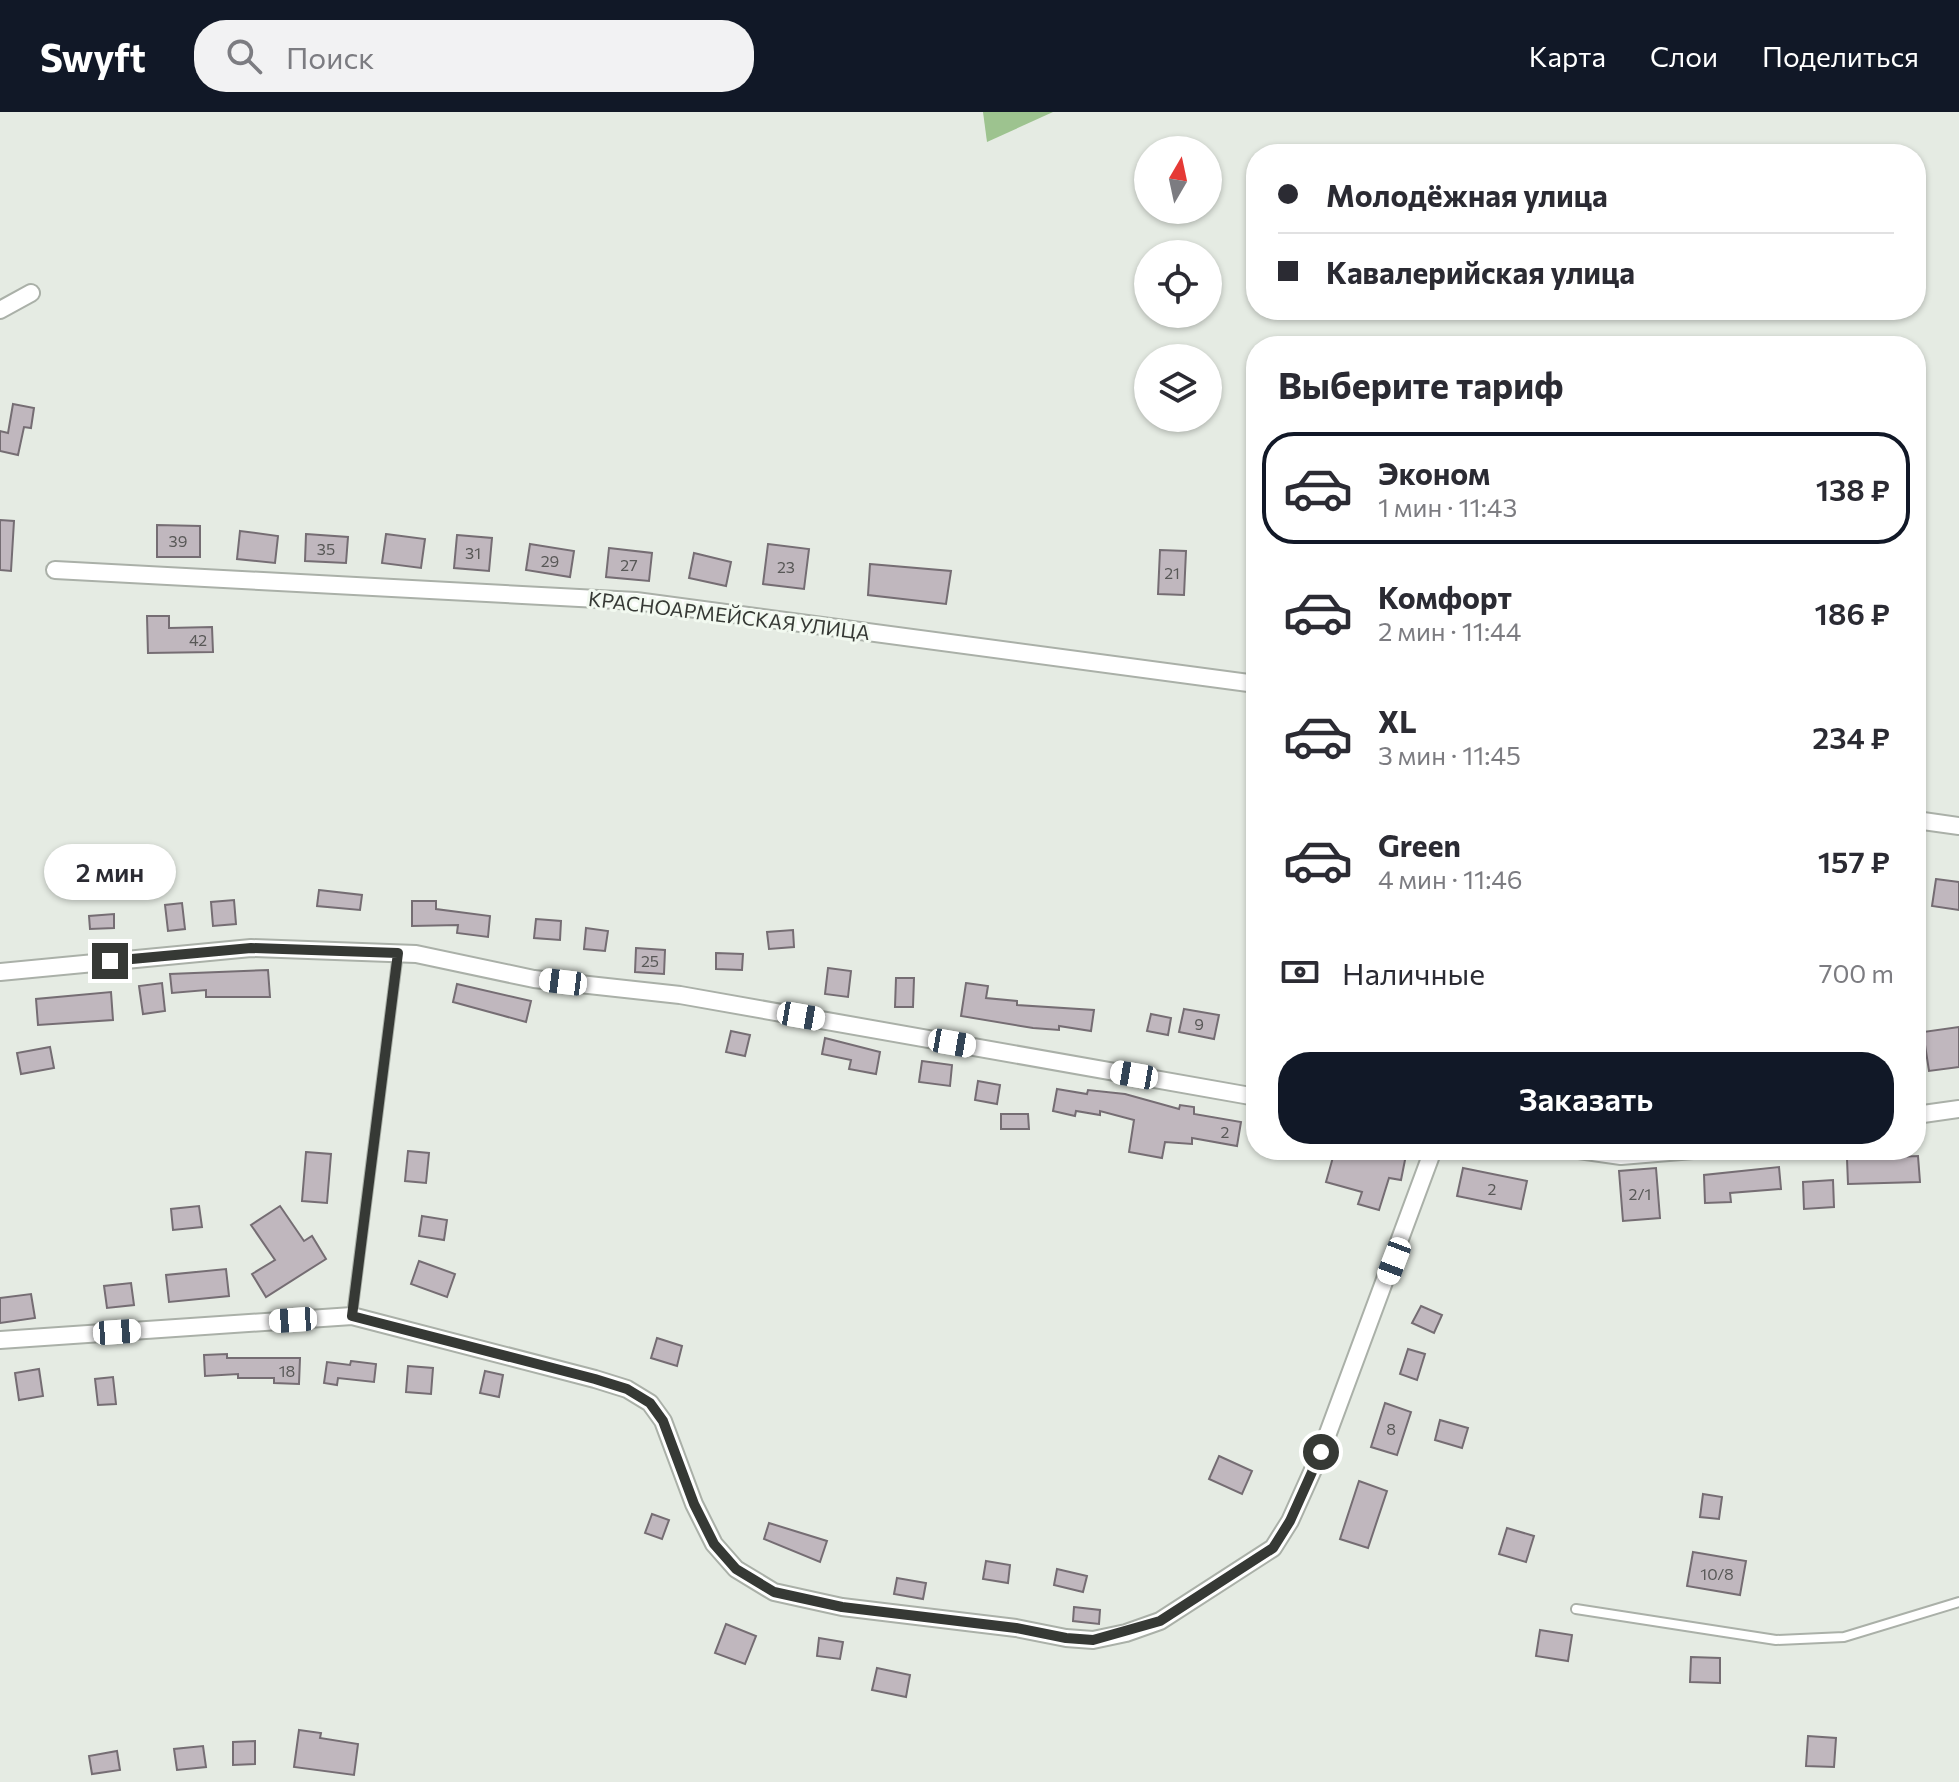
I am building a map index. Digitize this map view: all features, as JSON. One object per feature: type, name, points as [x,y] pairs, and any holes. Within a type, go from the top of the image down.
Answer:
[{"type":"street","points":[[0,310],[31,293]]},
{"type":"street","name":"КРАСНОАРМЕЙСКАЯ УЛИЦА","points":[[55,570],[636,601],[1246,683]]},
{"type":"street","points":[[1926,821],[1959,826]]},
{"type":"street","points":[[0,972],[251,948],[416,954],[534,979],[680,995],[1246,1095]]},
{"type":"street","points":[[1926,1114],[1959,1109]]},
{"type":"street","points":[[0,1340],[352,1316],[595,1379],[627,1389],[650,1403],[663,1421],[694,1504],[714,1544],[736,1569],[774,1592],[842,1607],[1093,1640],[1160,1621],[1273,1548],[1290,1521],[1321,1452],[1429,1160]]},
{"type":"lane","points":[[352,1316],[398,953]]},
{"type":"lane","points":[[1576,1609],[1776,1640],[1844,1637],[1959,1602]]},
{"type":"green space","points":[[983,112],[1053,112],[987,142]]},
{"type":"building","points":[[13,404],[34,408],[31,428],[24,427],[18,455],[0,451],[0,431],[8,433]]},
{"type":"building","points":[[0,520],[14,521],[11,571],[0,570]]},
{"type":"building","points":[[157,525],[200,526],[200,557],[157,557]]},
{"type":"building","points":[[240,531],[278,536],[275,563],[237,559]]},
{"type":"building","points":[[306,534],[348,537],[346,563],[305,561]]},
{"type":"building","points":[[386,534],[425,539],[421,568],[382,563]]},
{"type":"building","points":[[457,535],[492,538],[489,571],[454,568]]},
{"type":"building","points":[[530,544],[574,551],[570,577],[526,570]]},
{"type":"building","points":[[768,544],[809,549],[804,589],[763,584]]},
{"type":"building","points":[[609,548],[652,553],[649,581],[606,577]]},
{"type":"building","points":[[1160,550],[1186,551],[1184,595],[1158,594]]},
{"type":"building","points":[[694,553],[731,562],[726,586],[689,578]]},
{"type":"building","points":[[870,564],[951,571],[946,604],[868,595]]},
{"type":"building","points":[[147,616],[169,616],[169,628],[212,627],[213,652],[148,653]]},
{"type":"building","points":[[1936,879],[1959,882],[1959,910],[1932,906]]},
{"type":"building","points":[[319,890],[362,895],[360,910],[317,906]]},
{"type":"building","points":[[234,900],[236,924],[213,926],[211,902]]},
{"type":"building","points":[[412,901],[436,901],[436,909],[490,916],[488,937],[457,933],[458,925],[412,926]]},
{"type":"building","points":[[182,903],[185,929],[168,931],[165,905]]},
{"type":"building","points":[[114,914],[114,928],[90,929],[89,916]]},
{"type":"building","points":[[536,919],[561,921],[560,940],[534,938]]},
{"type":"building","points":[[586,928],[608,931],[605,951],[584,949]]},
{"type":"building","points":[[793,930],[794,947],[769,949],[767,932]]},
{"type":"building","points":[[636,948],[665,950],[664,974],[635,972]]},
{"type":"building","points":[[716,953],[743,954],[742,970],[716,969]]},
{"type":"building","points":[[828,968],[851,971],[848,997],[825,994]]},
{"type":"building","points":[[268,970],[270,997],[206,997],[206,990],[172,993],[170,974]]},
{"type":"building","points":[[896,978],[914,978],[913,1007],[895,1007]]},
{"type":"building","points":[[162,983],[165,1011],[143,1014],[139,986]]},
{"type":"building","points":[[966,983],[988,986],[986,998],[1017,1001],[1017,1005],[1094,1010],[1091,1031],[1059,1026],[1059,1030],[1033,1028],[961,1016]]},
{"type":"building","points":[[457,984],[531,1001],[526,1022],[453,1002]]},
{"type":"building","points":[[111,992],[113,1020],[38,1025],[36,999]]},
{"type":"building","points":[[1184,1009],[1219,1015],[1214,1039],[1179,1032]]},
{"type":"building","points":[[1151,1014],[1171,1018],[1168,1035],[1147,1031]]},
{"type":"building","points":[[1959,1027],[1959,1067],[1929,1071],[1926,1032]]},
{"type":"building","points":[[731,1031],[750,1035],[745,1056],[726,1052]]},
{"type":"building","points":[[825,1038],[880,1052],[876,1074],[849,1069],[851,1060],[822,1054]]},
{"type":"building","points":[[50,1047],[54,1068],[21,1074],[17,1053]]},
{"type":"building","points":[[922,1061],[952,1065],[950,1086],[919,1082]]},
{"type":"building","points":[[978,1081],[1000,1085],[997,1104],[975,1100]]},
{"type":"building","points":[[1057,1089],[1087,1094],[1088,1090],[1125,1094],[1179,1109],[1180,1105],[1194,1107],[1194,1114],[1241,1122],[1237,1146],[1192,1138],[1192,1144],[1165,1142],[1162,1158],[1129,1152],[1134,1120],[1100,1111],[1100,1115],[1076,1111],[1075,1116],[1053,1111]]},
{"type":"building","points":[[1001,1114],[1028,1114],[1029,1129],[1001,1129]]},
{"type":"building","points":[[408,1151],[429,1153],[426,1183],[405,1181]]},
{"type":"building","points":[[306,1152],[331,1154],[327,1203],[302,1201]]},
{"type":"building","points":[[1332,1160],[1405,1160],[1401,1180],[1389,1178],[1379,1210],[1358,1204],[1362,1192],[1326,1182]]},
{"type":"building","points":[[1847,1160],[1918,1160],[1920,1182],[1848,1184]]},
{"type":"building","points":[[1779,1167],[1781,1189],[1730,1193],[1731,1202],[1705,1203],[1704,1175]]},
{"type":"building","points":[[1463,1168],[1527,1181],[1521,1209],[1457,1196]]},
{"type":"building","points":[[1656,1168],[1660,1218],[1623,1221],[1619,1171]]},
{"type":"building","points":[[1833,1180],[1834,1207],[1804,1209],[1803,1182]]},
{"type":"building","points":[[199,1206],[202,1227],[173,1230],[171,1209]]},
{"type":"building","points":[[280,1206],[304,1241],[312,1236],[326,1259],[266,1297],[252,1274],[275,1260],[251,1225]]},
{"type":"building","points":[[422,1216],[447,1220],[444,1240],[419,1236]]},
{"type":"building","points":[[419,1261],[455,1274],[447,1297],[411,1284]]},
{"type":"building","points":[[226,1269],[229,1296],[169,1302],[166,1275]]},
{"type":"building","points":[[131,1283],[134,1305],[107,1308],[104,1286]]},
{"type":"building","points":[[31,1294],[35,1318],[0,1323],[0,1298]]},
{"type":"building","points":[[1421,1306],[1442,1315],[1434,1333],[1412,1323]]},
{"type":"building","points":[[657,1338],[682,1346],[677,1366],[651,1358]]},
{"type":"building","points":[[1408,1349],[1425,1354],[1417,1380],[1400,1374]]},
{"type":"building","points":[[227,1354],[227,1358],[300,1358],[299,1384],[274,1383],[274,1378],[238,1378],[238,1374],[205,1376],[204,1355]]},
{"type":"building","points":[[351,1361],[376,1364],[374,1382],[338,1378],[337,1385],[324,1383],[327,1362],[350,1365]]},
{"type":"building","points":[[408,1366],[433,1368],[431,1394],[406,1392]]},
{"type":"building","points":[[39,1369],[43,1396],[19,1400],[15,1373]]},
{"type":"building","points":[[485,1371],[503,1375],[499,1397],[480,1393]]},
{"type":"building","points":[[113,1377],[116,1404],[98,1405],[95,1379]]},
{"type":"building","points":[[1385,1403],[1411,1412],[1397,1455],[1371,1447]]},
{"type":"building","points":[[1440,1420],[1468,1428],[1462,1448],[1435,1440]]},
{"type":"building","points":[[1219,1456],[1252,1471],[1242,1494],[1209,1479]]},
{"type":"building","points":[[1359,1481],[1387,1491],[1368,1548],[1340,1539]]},
{"type":"building","points":[[1703,1494],[1722,1497],[1719,1519],[1700,1517]]},
{"type":"building","points":[[652,1514],[669,1520],[662,1539],[645,1533]]},
{"type":"building","points":[[769,1523],[827,1541],[820,1562],[764,1539]]},
{"type":"building","points":[[1507,1528],[1534,1536],[1526,1562],[1499,1554]]},
{"type":"building","points":[[1693,1552],[1746,1561],[1740,1595],[1687,1586]]},
{"type":"building","points":[[986,1561],[1010,1565],[1008,1583],[983,1579]]},
{"type":"building","points":[[1057,1569],[1087,1576],[1083,1592],[1054,1585]]},
{"type":"building","points":[[897,1578],[926,1583],[923,1599],[894,1594]]},
{"type":"building","points":[[1074,1607],[1100,1610],[1099,1624],[1073,1621]]},
{"type":"building","points":[[726,1624],[756,1636],[745,1664],[715,1653]]},
{"type":"building","points":[[1540,1630],[1572,1635],[1568,1661],[1536,1656]]},
{"type":"building","points":[[819,1638],[843,1642],[840,1659],[817,1656]]},
{"type":"building","points":[[1691,1657],[1720,1658],[1720,1683],[1690,1682]]},
{"type":"building","points":[[877,1668],[910,1675],[906,1697],[872,1690]]},
{"type":"building","points":[[299,1730],[321,1733],[320,1738],[358,1744],[354,1775],[294,1767]]},
{"type":"building","points":[[1808,1736],[1836,1738],[1834,1767],[1806,1766]]},
{"type":"building","points":[[255,1741],[255,1764],[233,1765],[233,1742]]},
{"type":"building","points":[[203,1746],[206,1767],[177,1770],[174,1749]]},
{"type":"building","points":[[117,1751],[120,1770],[92,1774],[89,1756]]},
{"type":"route","points":[[110,961],[251,948],[398,953],[352,1316],[595,1379],[627,1389],[650,1403],[663,1421],[694,1504],[714,1544],[736,1569],[774,1592],[842,1607],[1016,1628],[1066,1638],[1093,1640],[1126,1633],[1160,1621],[1273,1548],[1290,1521],[1321,1452]]}]
